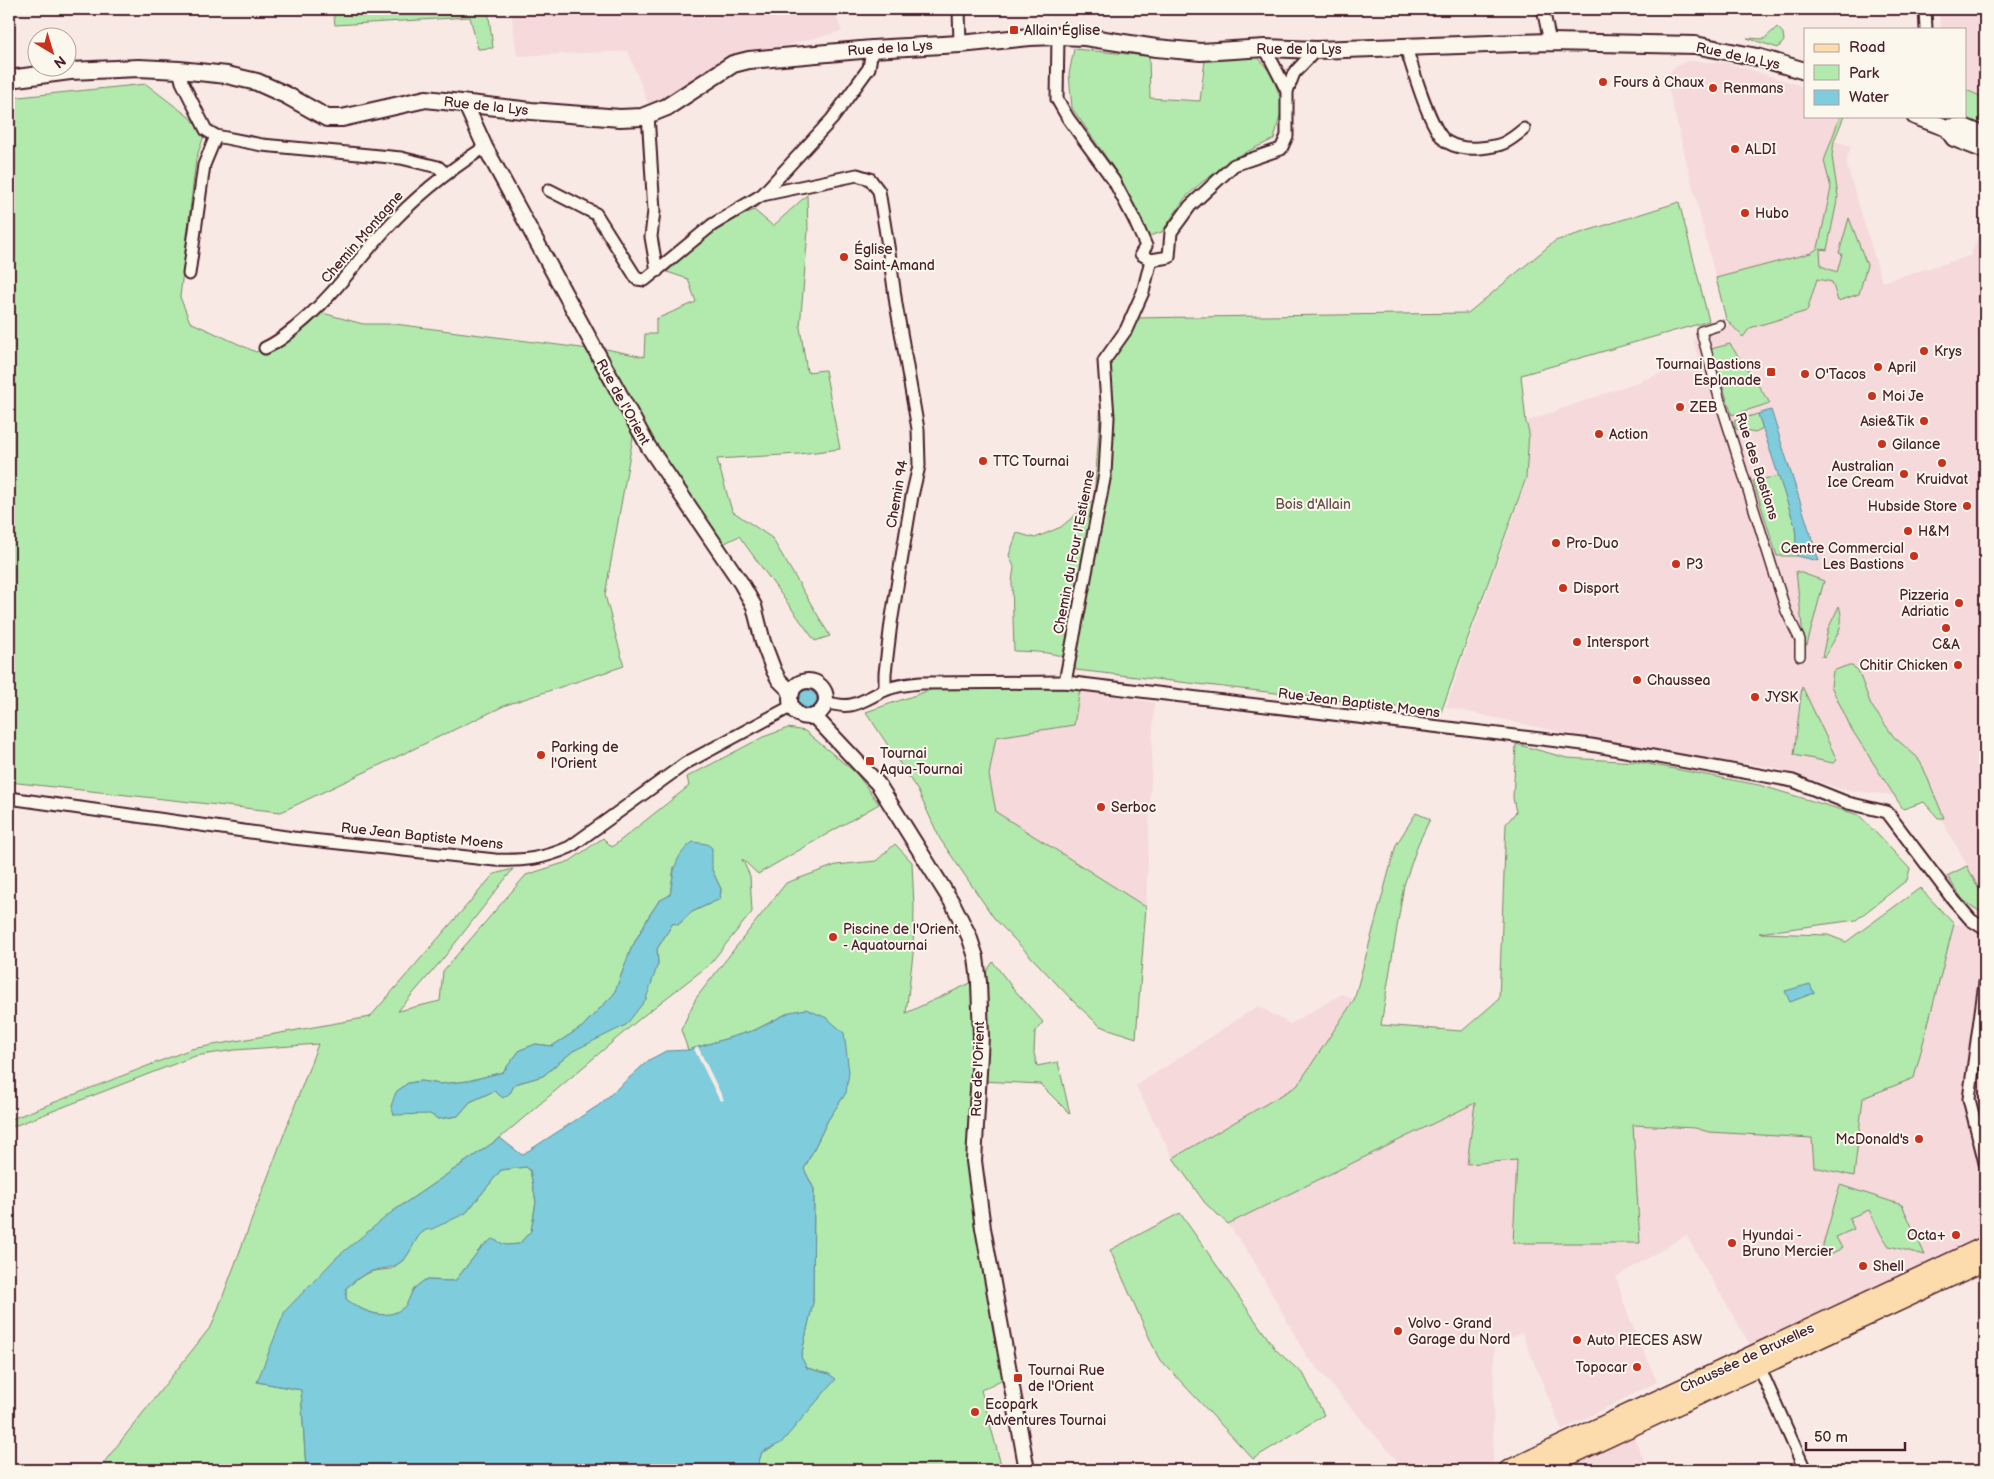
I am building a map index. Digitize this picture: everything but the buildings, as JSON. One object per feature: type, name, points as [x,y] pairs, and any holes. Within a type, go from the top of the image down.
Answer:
[{"type":"main road","name":"Rue de la Lys","points":[[9,80],[70,71],[139,68],[179,70],[227,74],[257,82],[286,95],[327,118],[342,118],[426,99],[620,118],[642,117],[667,107],[734,64],[749,60],[1030,37],[1085,37],[1156,48],[1200,52],[1265,48],[1316,50],[1550,42],[1695,45],[1757,57],[1804,70]]},
{"type":"main road","points":[[1924,118],[1961,126],[1985,136]]},
{"type":"main road","points":[[1944,122],[1954,138],[1985,150]]},
{"type":"main road","name":"Chaussée de Bruxelles","points":[[1539,1470],[1985,1246]]},
{"type":"main road","name":"Chaussée de Bruxelles","points":[[1508,1470],[1985,1261]]},
{"type":"street","points":[[959,9],[960,44]]},
{"type":"street","points":[[1543,9],[1550,42]]},
{"type":"street","points":[[1925,9],[1926,28]]},
{"type":"street","points":[[1058,36],[1058,99],[1068,118],[1114,181],[1146,246],[1141,254],[1151,260],[1170,257],[1170,232],[1190,206],[1234,166],[1281,149],[1287,136],[1287,91],[1294,73],[1316,50]]},
{"type":"street","points":[[1265,48],[1287,91]]},
{"type":"street","points":[[1406,48],[1429,114],[1439,134],[1446,141],[1465,149],[1489,147],[1506,143],[1524,130]]},
{"type":"street","points":[[549,190],[596,214],[637,279],[645,280],[712,225],[762,195],[832,119],[869,68],[872,49]]},
{"type":"street","points":[[179,70],[182,82],[206,130],[216,136],[262,145],[401,158],[438,167],[445,173]]},
{"type":"street","name":"Rue de l'Orient","points":[[465,102],[485,147],[648,446],[723,556],[754,606],[774,671],[792,699]]},
{"type":"street","points":[[648,114],[654,211],[651,237],[657,271]]},
{"type":"street","points":[[189,274],[204,165],[216,136]]},
{"type":"street","name":"Chemin Montagne","points":[[264,348],[278,342],[315,312],[386,229],[416,199],[445,173],[485,147]]},
{"type":"street","name":"Chemin 94","points":[[762,195],[857,175],[870,179],[879,191],[918,430],[919,466],[912,496],[891,623],[885,673],[885,690]]},
{"type":"street","name":"Chemin du Four l'Estienne","points":[[1065,682],[1105,474],[1108,417],[1104,361],[1126,330],[1143,292],[1151,260]]},
{"type":"street","name":"Rue des Bastions","points":[[1720,325],[1701,331],[1720,401],[1786,611],[1800,640],[1800,656]]},
{"type":"street","points":[[810,682],[822,688],[826,702],[822,710],[814,716],[804,716],[799,714],[792,699],[797,685],[810,682]]},
{"type":"street","name":"Rue Jean Baptiste Moens","points":[[826,702],[837,706],[850,706],[864,702],[885,690],[921,683],[1065,682],[1591,745],[1793,781],[1848,803],[1886,812],[1951,897],[1971,920],[1985,928]]},
{"type":"street","name":"Rue Jean Baptiste Moens","points":[[9,798],[293,838],[495,860],[540,858],[570,847],[686,763],[792,699]]},
{"type":"street","name":"Rue de l'Orient","points":[[814,716],[878,784],[953,904],[969,936],[976,957],[981,1036],[974,1161],[983,1228],[1027,1470]]},
{"type":"street","points":[[1985,983],[1969,1099],[1985,1164]]},
{"type":"street","points":[[1756,1361],[1805,1470]]},
{"type":"shaded area","points":[[511,9],[833,9],[842,31],[727,60],[650,108],[628,51],[517,56]]},
{"type":"shaded area","points":[[1939,9],[1985,9],[1985,127],[1966,118],[1966,28],[1941,28]]},
{"type":"shaded area","name":"Centre Commercial Les Bastions","points":[[1688,61],[1728,63],[1804,87],[1804,118],[1839,118],[1832,140],[1851,146],[1847,158],[1847,166],[1882,282],[1970,256],[1985,221],[1985,916],[1966,906],[1943,877],[1967,865],[1930,799],[1845,790],[1772,767],[1643,750],[1446,707],[1526,481],[1528,421],[1699,360],[1693,340],[1720,332],[1730,324],[1726,319],[1667,83],[1668,75],[1674,67]]},
{"type":"shaded area","points":[[1080,689],[1154,703],[1146,907],[996,812],[989,775],[996,737],[1074,725]]},
{"type":"shaded area","points":[[1954,924],[1985,925],[1985,1237],[1752,1348],[1686,1235],[1616,1277],[1627,1313],[1657,1382],[1562,1430],[1522,1333],[1494,1345],[1493,1462],[1475,1470],[1405,1470],[1306,1355],[1251,1256],[1228,1224],[1475,1103],[1517,1160],[1514,1243],[1633,1125],[1812,1138],[1863,1097],[1914,1078]]},
{"type":"shaded area","points":[[1342,994],[1354,1000],[1297,1086],[1173,1158],[1136,1086],[1258,1006],[1290,1024]]},
{"type":"shaded area","points":[[1634,1437],[1648,1470],[1561,1470]]},
{"type":"green space","points":[[333,9],[488,9],[493,48],[478,49],[470,17],[335,25]]},
{"type":"green space","points":[[1777,27],[1783,33],[1784,41],[1778,48],[1747,38],[1764,39]]},
{"type":"green space","points":[[1074,49],[1149,56],[1150,98],[1200,101],[1205,60],[1258,57],[1272,75],[1283,105],[1274,139],[1240,155],[1201,183],[1185,198],[1162,232],[1149,236],[1115,170],[1072,108],[1069,74]]},
{"type":"green space","points":[[146,84],[206,130],[196,159],[180,297],[190,322],[256,352],[278,342],[315,311],[363,324],[395,324],[589,349],[633,437],[605,595],[624,666],[506,705],[281,812],[9,782],[9,98]]},
{"type":"green space","points":[[1966,90],[1985,98],[1985,127],[1966,118]]},
{"type":"green space","points":[[1839,118],[1843,118],[1834,141],[1832,156],[1838,196],[1827,250],[1820,249],[1821,266],[1837,272],[1842,254],[1839,253],[1849,218],[1867,265],[1859,294],[1838,301],[1832,282],[1817,279],[1807,311],[1750,328],[1743,337],[1726,319],[1716,278],[1811,253],[1818,248],[1831,188],[1824,161]]},
{"type":"green space","points":[[807,195],[808,231],[800,327],[807,372],[825,370],[840,449],[799,454],[717,459],[732,511],[772,538],[830,636],[815,641],[739,536],[721,545],[592,346],[644,357],[645,334],[656,334],[656,319],[696,302],[688,279],[667,272],[697,245],[730,222],[754,210],[773,226]]},
{"type":"green space","name":"Bois d'Allain","points":[[1679,202],[1709,321],[1521,375],[1526,422],[1529,432],[1526,478],[1441,712],[1076,670],[1074,662],[1067,658],[1045,653],[1014,651],[1012,582],[1014,567],[1009,555],[1017,533],[1035,538],[1061,527],[1094,499],[1104,361],[1131,318],[1468,313],[1555,241]]},
{"type":"green space","points":[[1730,344],[1770,403],[1732,415],[1711,349]]},
{"type":"green space","points":[[1758,414],[1763,429],[1755,433],[1736,429],[1734,421]]},
{"type":"green space","points":[[1779,476],[1795,526],[1797,556],[1777,556],[1753,481]]},
{"type":"green space","points":[[1796,571],[1824,581],[1807,645],[1804,645]]},
{"type":"green space","points":[[1839,606],[1841,620],[1836,638],[1825,656],[1822,657],[1828,629]]},
{"type":"green space","points":[[1846,666],[1852,666],[1858,670],[1871,705],[1894,737],[1917,757],[1944,818],[1938,818],[1924,802],[1903,809],[1852,730],[1831,686],[1833,671]]},
{"type":"green space","points":[[1802,686],[1837,760],[1833,763],[1794,755]]},
{"type":"green space","points":[[936,688],[1080,689],[1074,725],[996,737],[989,775],[996,812],[1146,907],[1136,1038],[1100,1026],[1075,1003],[994,918],[940,839],[918,791],[866,712]]},
{"type":"green space","points":[[788,728],[805,731],[856,773],[879,804],[758,874],[742,859],[750,876],[752,912],[709,965],[643,1016],[500,1138],[392,1212],[257,1382],[301,1390],[306,1470],[98,1470],[212,1325],[318,1044],[235,1050],[195,1056],[9,1128],[9,1120],[191,1049],[370,1017],[494,874],[513,869],[442,960],[398,1011],[440,1001],[443,971],[526,875],[570,861],[603,838],[612,847],[689,786],[687,777],[763,737]],"holes":[[[674,867],[712,870],[721,889],[720,899],[692,912],[678,925],[673,923],[657,949],[658,964],[592,1040],[573,1051],[543,1076],[515,1084],[510,1093],[494,1091],[470,1102],[458,1116],[438,1119],[396,1092],[408,1083],[421,1081],[440,1084],[468,1081],[503,1072],[520,1050],[536,1044],[552,1046],[582,1027],[614,994],[631,949],[649,916],[659,901],[670,895]]]},
{"type":"green space","points":[[1516,744],[1567,758],[1638,762],[1759,785],[1859,815],[1910,869],[1907,880],[1856,920],[1759,933],[1828,935],[1846,942],[1920,888],[1954,924],[1914,1078],[1863,1098],[1854,1176],[1814,1167],[1812,1138],[1633,1125],[1640,1243],[1513,1243],[1517,1160],[1467,1164],[1475,1103],[1228,1224],[1205,1203],[1173,1158],[1297,1086],[1354,1000],[1396,845],[1416,813],[1430,819],[1418,844],[1404,885],[1381,1025],[1462,1031],[1499,999],[1506,824],[1516,812],[1513,798]]},
{"type":"green space","points":[[895,844],[912,862],[913,954],[906,1013],[977,980],[969,1179],[1003,1379],[981,1390],[1001,1465],[997,1470],[756,1470],[762,1452],[771,1449],[829,1374],[807,1368],[801,1357],[813,1302],[814,1189],[804,1169],[828,1120],[846,1092],[790,1012],[755,1030],[688,1050],[681,1030],[696,998],[786,883],[836,865],[876,861]]},
{"type":"green space","points":[[1967,866],[1985,901],[1985,915],[1963,900],[1947,876]]},
{"type":"green space","points":[[993,962],[1043,1022],[1035,1032],[1034,1053],[1037,1066],[1058,1062],[1070,1114],[1040,1084],[982,1081],[986,972]]},
{"type":"green space","points":[[526,1167],[530,1170],[536,1202],[531,1231],[519,1244],[481,1248],[455,1281],[425,1280],[413,1290],[404,1308],[397,1312],[382,1314],[366,1311],[346,1299],[346,1288],[362,1276],[373,1271],[391,1269],[405,1259],[419,1235],[427,1229],[466,1213],[501,1170]]},
{"type":"green space","points":[[1840,1185],[1902,1205],[1925,1255],[1889,1246],[1869,1210],[1849,1218],[1854,1229],[1836,1237],[1842,1248],[1825,1257],[1823,1245]]},
{"type":"green space","points":[[1180,1213],[1276,1350],[1304,1375],[1324,1415],[1253,1459],[1158,1357],[1110,1250]]},
{"type":"water","points":[[1771,410],[1819,561],[1797,556],[1795,526],[1758,414]]},
{"type":"water","points":[[807,690],[814,693],[817,700],[814,707],[807,710],[800,707],[797,700],[800,693]]},
{"type":"water","points":[[693,842],[707,844],[712,848],[712,870],[721,889],[720,899],[692,912],[678,925],[673,923],[657,949],[658,964],[646,999],[626,1025],[573,1051],[543,1076],[515,1084],[510,1093],[503,1098],[494,1091],[470,1102],[458,1116],[438,1119],[430,1114],[394,1115],[391,1106],[396,1092],[408,1083],[421,1081],[440,1084],[468,1081],[503,1072],[520,1050],[536,1044],[552,1046],[582,1027],[614,994],[631,949],[659,901],[670,895],[678,859]]},
{"type":"water","points":[[1810,984],[1814,993],[1790,1002],[1785,991]]},
{"type":"water","points":[[806,1009],[827,1018],[844,1033],[849,1072],[846,1093],[828,1120],[804,1169],[814,1189],[813,1303],[801,1357],[807,1368],[829,1374],[836,1379],[781,1443],[762,1452],[756,1470],[306,1470],[301,1390],[257,1382],[285,1311],[337,1257],[392,1212],[500,1138],[522,1155],[599,1105],[649,1060],[666,1051],[688,1050],[755,1030],[790,1012]],"holes":[[[526,1167],[530,1170],[536,1202],[531,1231],[519,1244],[506,1245],[492,1239],[481,1248],[455,1281],[425,1280],[413,1290],[407,1304],[397,1312],[382,1315],[374,1314],[359,1308],[346,1299],[346,1288],[358,1278],[368,1272],[392,1267],[400,1263],[422,1232],[466,1213],[501,1170]]]},
{"type":"pier","points":[[698,1047],[724,1100],[720,1101],[694,1049]]},
{"type":"place","name":"Allain Église","points":[[1014,30]]},
{"type":"place","name":"Fours à Chaux","points":[[1603,82]]},
{"type":"place","name":"Renmans","points":[[1713,88]]},
{"type":"place","name":"ALDI","points":[[1735,149]]},
{"type":"place","name":"Hubo","points":[[1745,213]]},
{"type":"place","name":"Église Saint-Amand","points":[[844,257]]},
{"type":"place","name":"Krys","points":[[1924,351]]},
{"type":"place","name":"April","points":[[1878,367]]},
{"type":"place","name":"Tournai Bastions Esplanade","points":[[1771,372]]},
{"type":"place","name":"O'Tacos","points":[[1805,374]]},
{"type":"place","name":"Moi Je","points":[[1872,396]]},
{"type":"place","name":"ZEB","points":[[1680,407]]},
{"type":"place","name":"Asie&Tik","points":[[1924,421]]},
{"type":"place","name":"Action","points":[[1599,434]]},
{"type":"place","name":"Gilance","points":[[1882,444]]},
{"type":"place","name":"TTC Tournai","points":[[983,461]]},
{"type":"place","name":"Kruidvat","points":[[1942,463]]},
{"type":"place","name":"Australian Ice Cream","points":[[1904,474]]},
{"type":"place","name":"Hubside Store","points":[[1967,506]]},
{"type":"place","name":"H&M","points":[[1908,531]]},
{"type":"place","name":"Pro-Duo","points":[[1556,543]]},
{"type":"place","name":"Centre Commercial Les Bastions","points":[[1914,556]]},
{"type":"place","name":"P3","points":[[1676,564]]},
{"type":"place","name":"Disport","points":[[1563,588]]},
{"type":"place","name":"Pizzeria Adriatic","points":[[1959,603]]},
{"type":"place","name":"C&A","points":[[1946,628]]},
{"type":"place","name":"Intersport","points":[[1577,642]]},
{"type":"place","name":"Chitir Chicken","points":[[1958,665]]},
{"type":"place","name":"Chaussea","points":[[1637,680]]},
{"type":"place","name":"JYSK","points":[[1755,697]]},
{"type":"place","name":"Parking de l'Orient","points":[[541,755]]},
{"type":"place","name":"Tournai Aqua-Tournai","points":[[870,761]]},
{"type":"place","name":"Serboc","points":[[1101,807]]},
{"type":"place","name":"Piscine de l'Orient - Aquatournai","points":[[833,937]]},
{"type":"place","name":"McDonald's","points":[[1919,1139]]},
{"type":"place","name":"Octa+","points":[[1956,1235]]},
{"type":"place","name":"Hyundai - Bruno Mercier","points":[[1732,1243]]},
{"type":"place","name":"Shell","points":[[1863,1266]]},
{"type":"place","name":"Volvo - Grand Garage du Nord","points":[[1398,1331]]},
{"type":"place","name":"Auto PIECES ASW","points":[[1577,1340]]},
{"type":"place","name":"Topocar","points":[[1637,1367]]},
{"type":"place","name":"Tournai Rue de l'Orient","points":[[1018,1378]]},
{"type":"place","name":"Ecopark Adventures Tournai","points":[[975,1412]]}]
